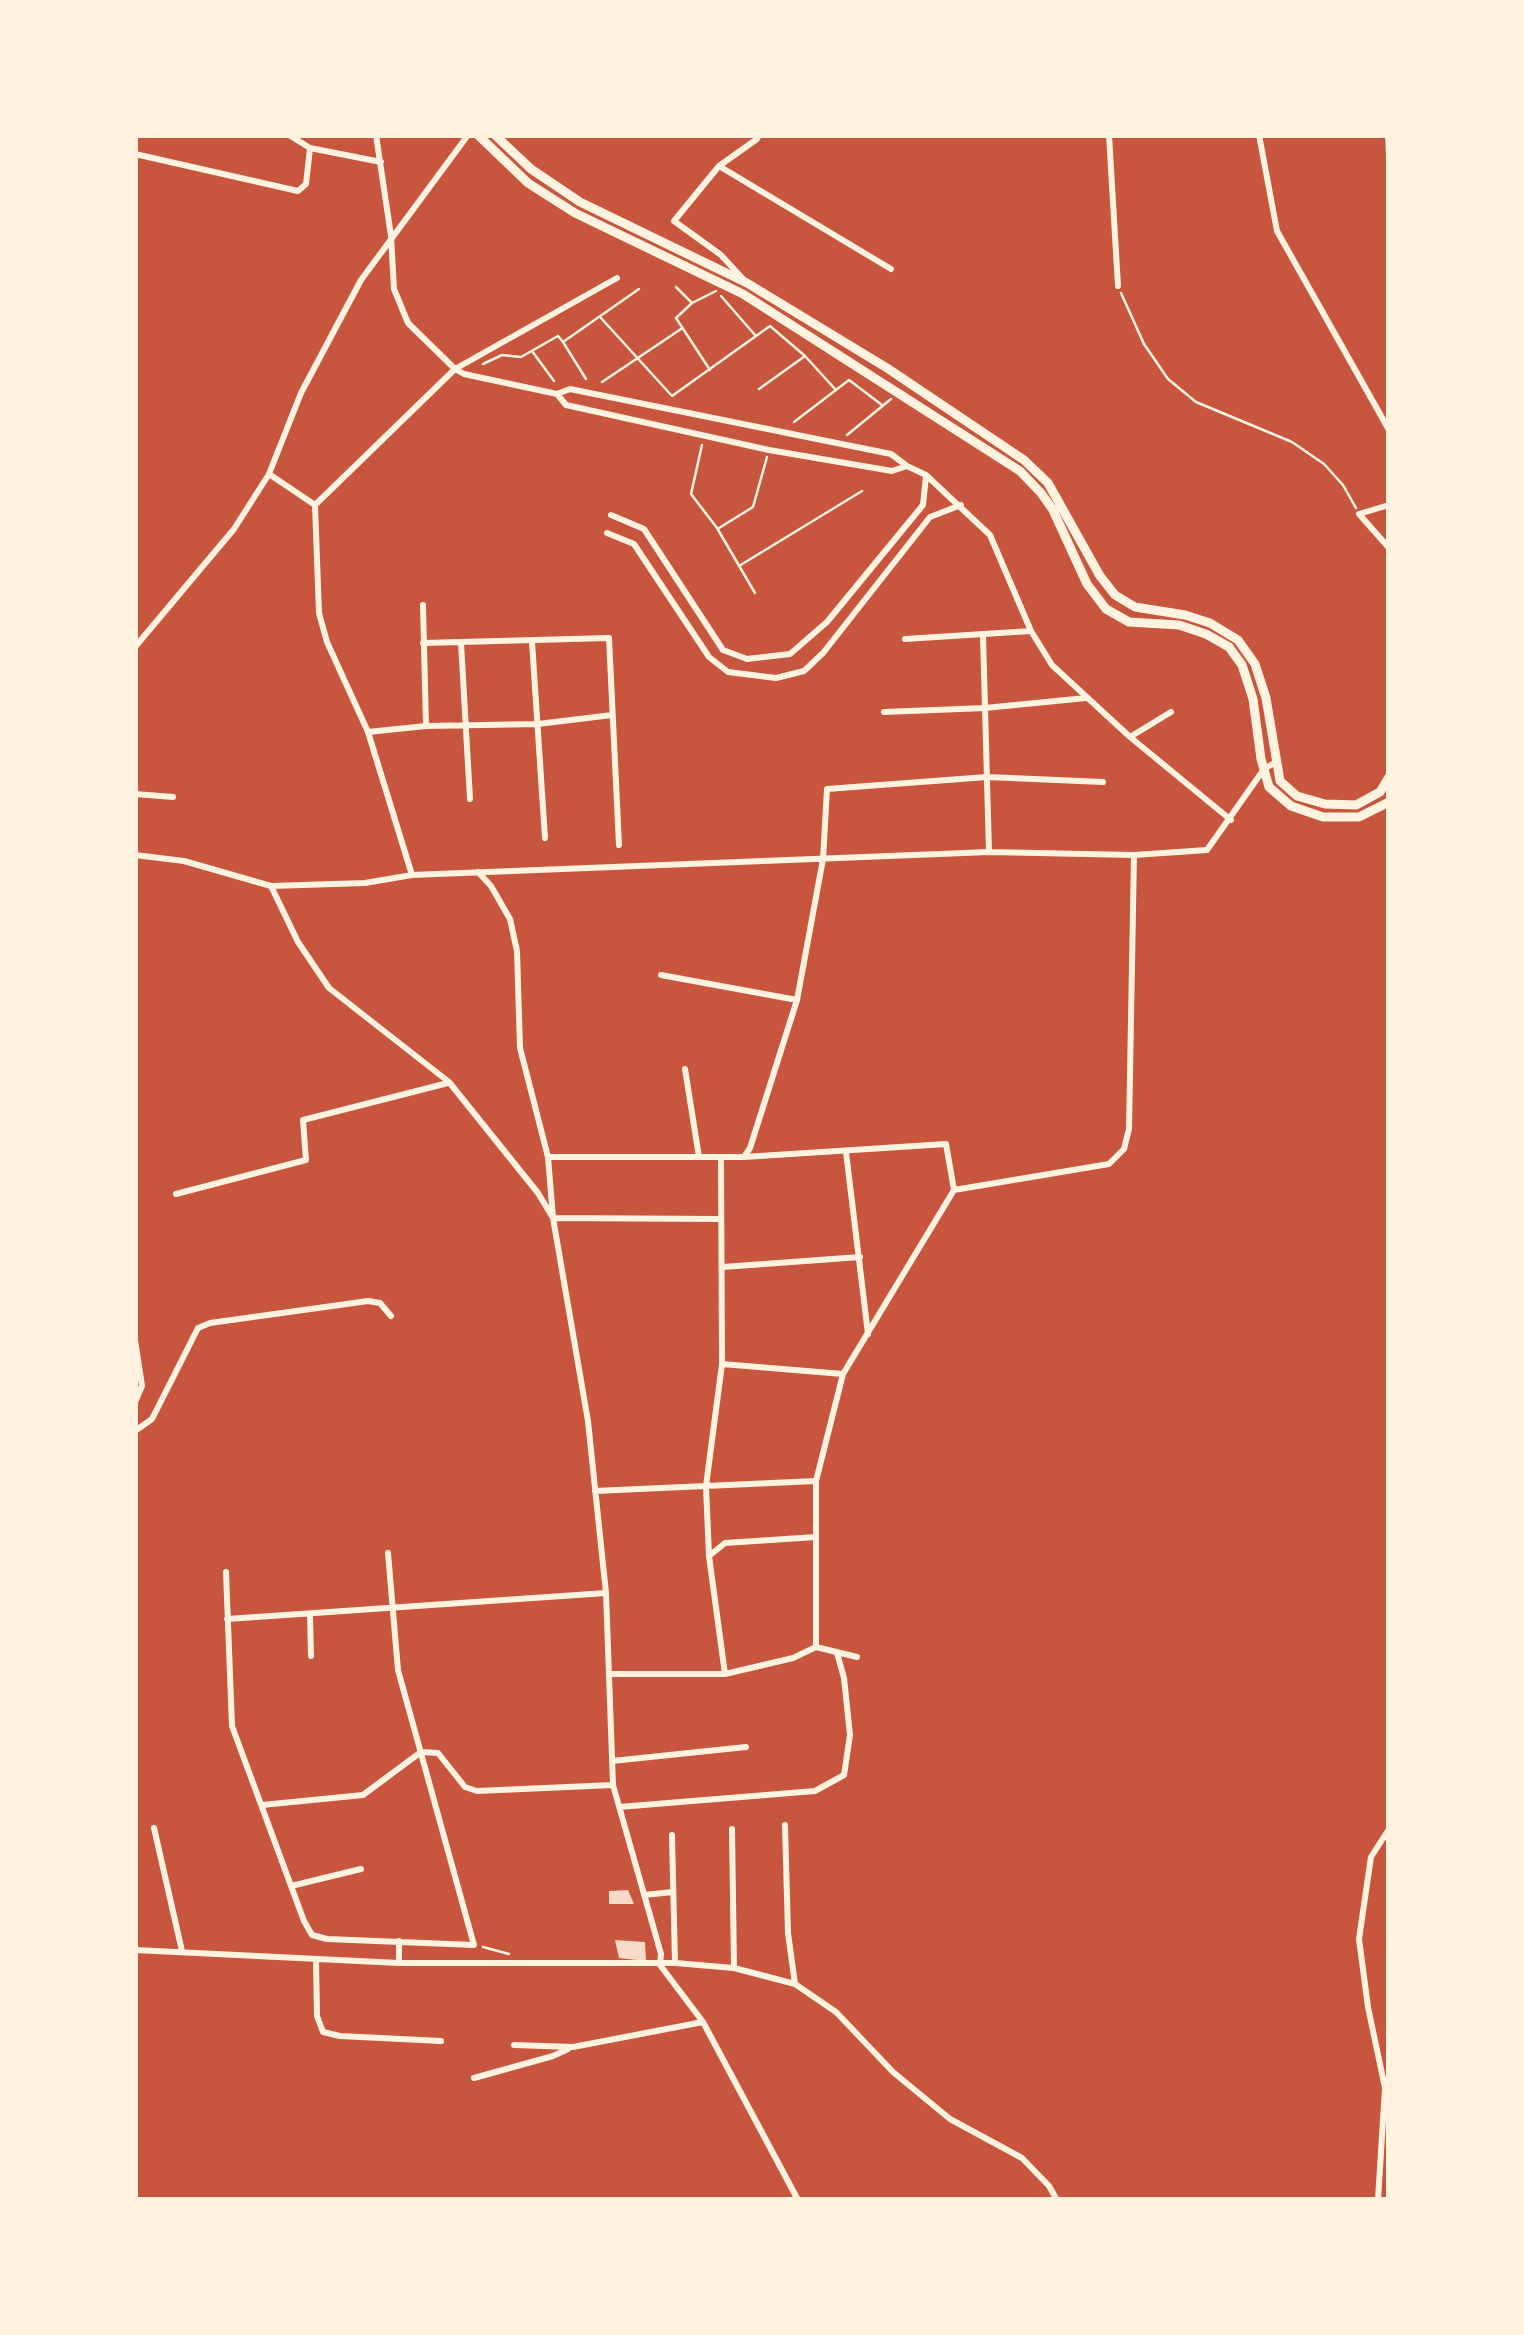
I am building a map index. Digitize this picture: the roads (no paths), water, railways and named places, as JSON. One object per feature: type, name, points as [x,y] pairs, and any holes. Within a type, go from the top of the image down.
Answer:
[{"type":"main road","points":[[478,135],[528,183],[575,213],[744,294],[1020,471],[1047,502],[1087,584],[1106,609],[1129,622],[1179,625],[1229,647],[1242,664],[1253,699],[1270,787],[1291,806],[1323,816],[1358,817],[1389,802]]},
{"type":"main road","points":[[495,135],[531,169],[580,202],[747,283],[887,368],[1024,460],[1048,483],[1100,576],[1115,595],[1135,607],[1210,623],[1238,640],[1254,664],[1266,698],[1280,780],[1297,796],[1325,804],[1356,805],[1380,792],[1389,777]]},
{"type":"street","points":[[289,135],[310,148],[381,162]]},
{"type":"street","points":[[376,135],[391,236],[394,289],[408,323],[455,368],[464,374],[557,394],[570,389],[892,454],[906,466],[926,474],[990,535],[1032,631],[1052,665],[1130,737],[1231,820]]},
{"type":"street","points":[[135,647],[234,529],[269,474],[302,393],[361,280],[468,135]]},
{"type":"street","points":[[747,283],[721,255],[674,221],[719,166],[758,135]]},
{"type":"street","points":[[1110,135],[1118,286]]},
{"type":"street","points":[[1258,135],[1277,230],[1389,430]]},
{"type":"street","points":[[1388,135],[1389,155]]},
{"type":"street","points":[[135,154],[298,191],[306,184],[310,148]]},
{"type":"street","points":[[719,166],[891,269]]},
{"type":"street","points":[[412,875],[368,732],[326,642],[319,613],[316,505],[455,368],[617,278]]},
{"type":"street","points":[[557,394],[566,404],[770,450],[892,471],[906,466]]},
{"type":"street","points":[[269,474],[316,505]]},
{"type":"street","points":[[611,515],[644,529],[724,650],[747,659],[790,654],[827,622],[923,505],[926,474]]},
{"type":"street","points":[[923,505],[932,516]]},
{"type":"street","points":[[607,532],[634,544],[708,657],[728,672],[776,678],[804,671],[823,653],[932,516],[962,505]]},
{"type":"street","points":[[1389,505],[1359,514],[1389,548]]},
{"type":"street","points":[[424,606],[426,726]]},
{"type":"street","points":[[905,639],[1032,631]]},
{"type":"street","points":[[983,636],[989,852]]},
{"type":"street","points":[[423,643],[609,638],[620,845]]},
{"type":"street","points":[[461,642],[470,799]]},
{"type":"street","points":[[532,642],[545,838]]},
{"type":"street","points":[[728,672],[734,654]]},
{"type":"street","points":[[884,712],[1088,698]]},
{"type":"street","points":[[1130,737],[1171,712]]},
{"type":"street","points":[[368,732],[426,726],[538,724],[612,715]]},
{"type":"street","points":[[135,855],[184,860],[271,886],[365,883],[412,875],[989,852],[1134,855],[1207,850],[1264,769],[1276,762]]},
{"type":"street","points":[[744,1158],[797,1000],[823,860],[827,789],[987,777],[1104,782]]},
{"type":"street","points":[[135,794],[172,796]]},
{"type":"street","points":[[954,1190],[1110,1164],[1124,1149],[1130,1129],[1134,855]]},
{"type":"street","points":[[478,872],[510,918],[517,951],[520,1048],[548,1157],[553,1218],[588,1421],[606,1593],[613,1785],[661,1954],[660,1965],[703,2022],[798,2200]]},
{"type":"street","points":[[271,886],[298,942],[329,988],[449,1082],[538,1193],[553,1218]]},
{"type":"street","points":[[661,976],[797,1000]]},
{"type":"street","points":[[685,1069],[698,1157]]},
{"type":"street","points":[[176,1194],[306,1160],[304,1120],[449,1082]]},
{"type":"street","points":[[548,1157],[744,1158],[946,1144],[954,1190],[843,1374],[816,1480],[816,1646]]},
{"type":"street","points":[[846,1152],[868,1334]]},
{"type":"street","points":[[721,1158],[722,1364],[706,1486],[708,1556],[725,1674]]},
{"type":"street","points":[[553,1218],[719,1219]]},
{"type":"street","points":[[723,1267],[860,1258]]},
{"type":"street","points":[[135,1431],[152,1419],[198,1328],[210,1323],[368,1301],[380,1302],[391,1316]]},
{"type":"street","points":[[135,1340],[142,1386],[135,1402]]},
{"type":"street","points":[[722,1364],[843,1374]]},
{"type":"street","points":[[594,1491],[816,1480]]},
{"type":"street","points":[[708,1556],[725,1543],[816,1538]]},
{"type":"street","points":[[226,1572],[232,1726],[312,1936],[474,1946],[398,1670],[388,1553]]},
{"type":"street","points":[[226,1619],[606,1593]]},
{"type":"street","points":[[310,1614],[311,1656]]},
{"type":"street","points":[[609,1674],[725,1674],[794,1658],[816,1646],[857,1657]]},
{"type":"street","points":[[619,1807],[815,1791],[844,1776],[850,1736],[844,1678],[837,1653]]},
{"type":"street","points":[[612,1761],[746,1747]]},
{"type":"street","points":[[262,1805],[363,1795],[420,1752],[438,1753],[465,1787],[477,1791],[613,1785]]},
{"type":"street","points":[[784,1826],[788,1933],[795,1984]]},
{"type":"street","points":[[154,1828],[182,1951]]},
{"type":"street","points":[[732,1829],[734,1968]]},
{"type":"street","points":[[1378,2200],[1385,2088],[1359,1940],[1371,1857],[1389,1829]]},
{"type":"street","points":[[672,1835],[675,1963]]},
{"type":"street","points":[[291,1886],[361,1869]]},
{"type":"street","points":[[644,1895],[673,1892]]},
{"type":"street","points":[[399,1941],[399,1963]]},
{"type":"street","points":[[135,1950],[399,1963],[675,1963],[734,1968],[795,1984],[836,2012],[893,2072],[950,2119],[1022,2158],[1057,2200]]},
{"type":"street","points":[[316,1960],[317,2016],[323,2032],[441,2041]]},
{"type":"street","points":[[514,2046],[573,2046],[703,2022]]},
{"type":"street","points":[[474,2078],[553,2056],[573,2046]]},
{"type":"street","points":[[1375,2048],[1389,2054]]}]
